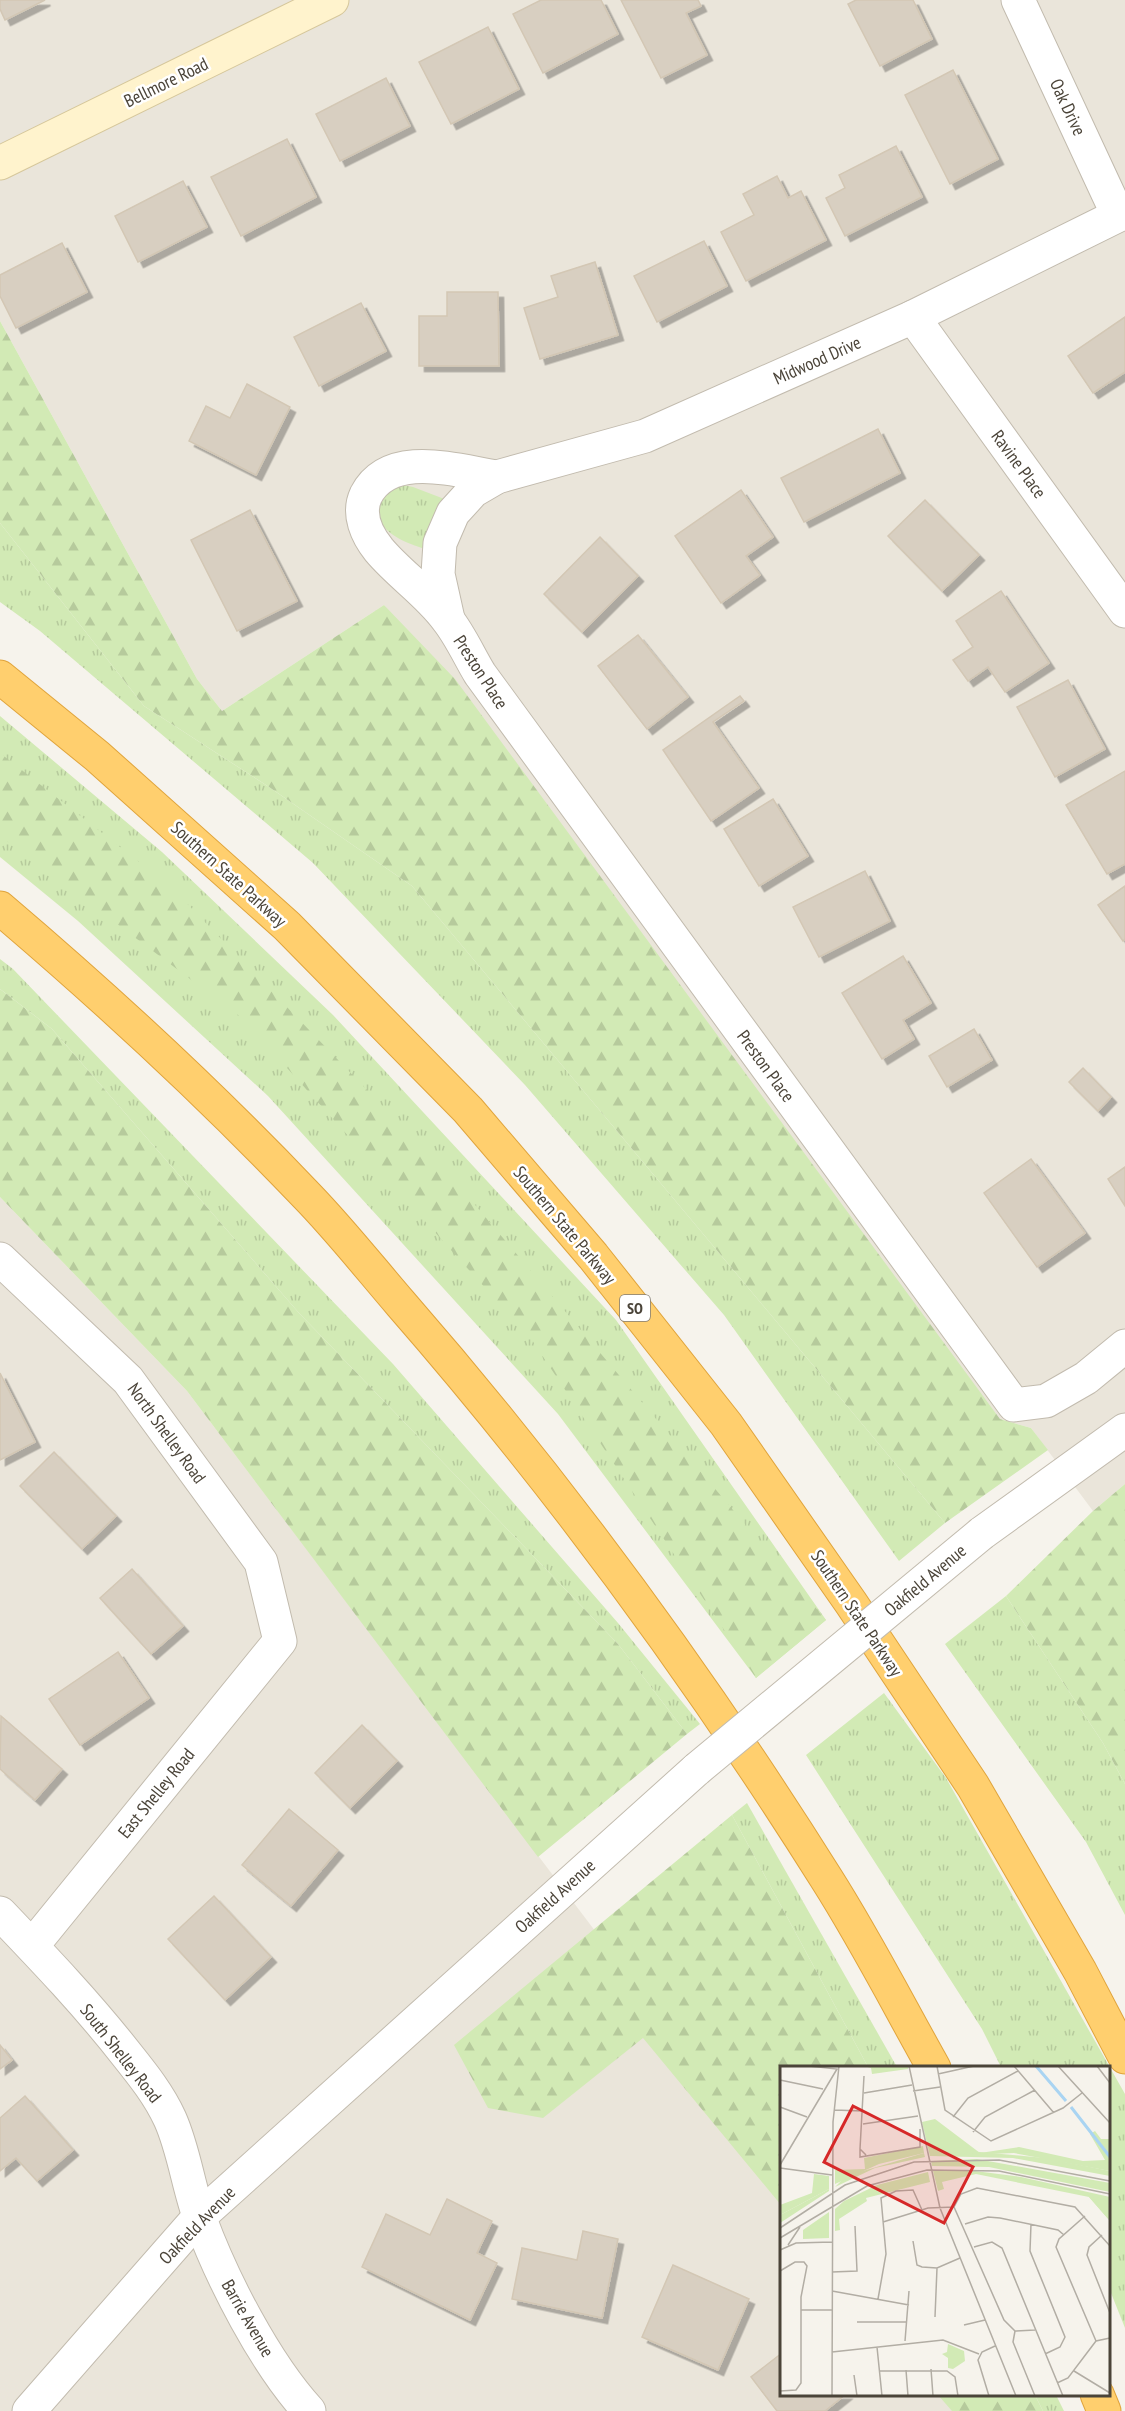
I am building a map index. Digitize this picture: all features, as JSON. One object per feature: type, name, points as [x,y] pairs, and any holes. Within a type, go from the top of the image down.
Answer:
[{"type":"highway","name":"Southern State Parkway","points":[[0,677],[98,756],[287,926],[468,1110],[593,1256],[726,1424],[851,1603],[974,1786],[1080,1971],[1125,2056]]},
{"type":"highway","points":[[0,908],[56,955],[190,1078],[309,1198],[456,1367],[589,1533],[709,1699],[828,1881],[933,2066]]},
{"type":"highway","points":[[1098,2396],[1104,2411]]},
{"type":"main road","name":"Bellmore Road","points":[[0,163],[332,0]]},
{"type":"street","name":"Oak Drive","points":[[1018,0],[1122,213]]},
{"type":"street","name":"Midwood Drive","points":[[448,619],[438,574],[440,543],[453,513],[473,491],[497,477],[645,436],[913,317],[1122,213]]},
{"type":"street","name":"Ravine Place","points":[[913,317],[1125,611]]},
{"type":"street","name":"Midwood Drive","points":[[448,619],[380,550],[368,532],[363,518],[363,502],[370,487],[386,474],[406,468],[432,467],[497,477]]},
{"type":"street","name":"Preston Place","points":[[448,619],[480,674],[1014,1406],[1046,1401],[1086,1378],[1125,1346]]},
{"type":"street","name":"North Shelley Road","points":[[0,1259],[128,1380],[149,1408],[261,1562],[280,1641]]},
{"type":"street","name":"Oakfield Avenue","points":[[29,2411],[200,2217],[697,1769],[982,1533],[1125,1430]]},
{"type":"street","name":"East Shelley Road","points":[[32,1946],[280,1641]]},
{"type":"street","name":"South Shelley Road","points":[[0,1913],[110,2033],[155,2091],[170,2120],[200,2217]]},
{"type":"street","name":"Barrie Avenue","points":[[200,2217],[220,2269],[257,2336],[293,2394],[309,2411]]},
{"type":"shaded area","points":[[0,0],[1125,0],[1125,1484],[1093,1511],[1031,1428],[1000,1419],[384,605],[222,711],[197,679],[0,321]]},
{"type":"shaded area","points":[[0,1197],[187,1391],[780,2176],[780,2396],[948,2396],[959,2411],[0,2411]]},
{"type":"green space","points":[[0,321],[197,679],[222,711],[384,605],[455,679],[1000,1419],[1031,1428],[1048,1450],[945,1523],[412,886],[269,787],[144,706],[0,523]]},
{"type":"green space","points":[[403,485],[447,500],[425,549],[399,539],[384,527],[380,520],[378,512],[381,502],[387,493]]},
{"type":"green space","points":[[0,523],[144,706],[269,787],[412,886],[945,1523],[899,1561],[724,1315],[525,1085],[313,863],[40,631],[0,602]]},
{"type":"green space","points":[[0,716],[162,852],[333,1015],[616,1320],[826,1620],[756,1678],[558,1414],[268,1096],[78,921],[0,857]]},
{"type":"green space","points":[[0,753],[171,887],[454,1180],[826,1620],[756,1678],[532,1340],[242,1018],[0,836]]},
{"type":"green space","points":[[0,959],[13,969],[393,1364],[618,1623],[700,1724],[687,1734],[618,1644],[299,1313],[52,1029],[0,989]]},
{"type":"green space","points":[[0,989],[52,1029],[299,1313],[618,1644],[687,1734],[538,1857],[187,1391],[0,1197]]},
{"type":"green space","points":[[1125,1484],[1125,1784],[1103,1743],[1006,1596],[1093,1511]]},
{"type":"green space","points":[[1006,1596],[1103,1743],[1125,1784],[1125,1915],[1086,1842],[945,1644]]},
{"type":"green space","points":[[884,1693],[946,1778],[1109,2066],[1000,2066],[982,2029],[806,1755]]},
{"type":"green space","points":[[747,1803],[896,2066],[867,2066],[732,1815]]},
{"type":"green space","points":[[732,1815],[867,2066],[780,2066],[780,2204],[643,2038],[543,2118],[488,2108],[454,2045]]},
{"type":"green space","points":[[1110,2068],[1125,2094],[1125,2328],[1110,2290]]},
{"type":"green space","points":[[939,2396],[1036,2396],[1043,2411],[952,2411]]},
{"type":"green space","points":[[1036,2396],[1056,2396],[1064,2411],[1043,2411]]},
{"type":"building","points":[[0,0],[45,0],[5,20],[0,9]]},
{"type":"building","points":[[541,0],[601,0],[618,34],[543,73],[513,14]]},
{"type":"building","points":[[621,0],[698,0],[701,6],[686,13],[707,55],[661,78]]},
{"type":"building","points":[[856,0],[913,0],[932,39],[880,66],[848,4]]},
{"type":"building","points":[[488,27],[519,89],[451,124],[419,62]]},
{"type":"building","points":[[953,70],[998,159],[950,184],[905,95]]},
{"type":"building","points":[[386,78],[410,126],[340,161],[316,114]]},
{"type":"building","points":[[287,139],[316,197],[241,236],[211,177]]},
{"type":"building","points":[[896,146],[922,197],[845,236],[826,198],[845,188],[839,175]]},
{"type":"building","points":[[777,176],[788,198],[801,191],[826,240],[746,281],[721,232],[754,215],[743,194]]},
{"type":"building","points":[[183,181],[207,227],[138,262],[115,216]]},
{"type":"building","points":[[704,241],[727,286],[657,322],[634,276]]},
{"type":"building","points":[[62,243],[87,292],[16,328],[0,296],[0,275]]},
{"type":"building","points":[[595,262],[618,335],[540,359],[524,308],[558,297],[551,276]]},
{"type":"building","points":[[447,292],[498,292],[499,366],[419,366],[419,316],[447,316]]},
{"type":"building","points":[[361,303],[386,351],[319,386],[294,337]]},
{"type":"building","points":[[1125,317],[1125,372],[1093,393],[1068,356]]},
{"type":"building","points":[[247,384],[290,407],[256,475],[189,441],[206,406],[230,418]]},
{"type":"building","points":[[878,429],[900,473],[804,522],[781,478]]},
{"type":"building","points":[[741,490],[773,537],[746,556],[760,575],[721,603],[675,536]]},
{"type":"building","points":[[925,500],[979,555],[942,591],[888,536]]},
{"type":"building","points":[[250,510],[297,601],[237,631],[191,540]]},
{"type":"building","points":[[600,537],[638,576],[582,632],[544,594]]},
{"type":"building","points":[[1001,591],[1049,663],[1005,692],[988,667],[968,681],[953,660],[973,647],[956,621]]},
{"type":"building","points":[[638,635],[688,697],[647,729],[598,666]]},
{"type":"building","points":[[1068,680],[1105,749],[1055,777],[1017,707]]},
{"type":"building","points":[[740,696],[744,701],[713,722],[759,788],[711,821],[663,750]]},
{"type":"building","points":[[1125,771],[1125,864],[1107,874],[1066,805]]},
{"type":"building","points":[[773,799],[808,856],[759,886],[724,829]]},
{"type":"building","points":[[865,871],[890,921],[819,957],[793,907]]},
{"type":"building","points":[[1125,886],[1125,939],[1123,941],[1098,905]]},
{"type":"building","points":[[903,956],[931,1003],[903,1020],[914,1039],[882,1059],[842,993]]},
{"type":"building","points":[[974,1029],[992,1060],[947,1087],[929,1056]]},
{"type":"building","points":[[1083,1068],[1111,1097],[1098,1111],[1069,1082]]},
{"type":"building","points":[[1031,1159],[1085,1233],[1037,1267],[984,1193]]},
{"type":"building","points":[[1125,1167],[1125,1206],[1108,1179]]},
{"type":"building","points":[[0,1373],[35,1442],[0,1460]]},
{"type":"building","points":[[54,1452],[116,1516],[82,1549],[20,1486]]},
{"type":"building","points":[[132,1569],[183,1626],[151,1654],[100,1598]]},
{"type":"building","points":[[118,1652],[149,1698],[80,1745],[49,1699]]},
{"type":"building","points":[[1,1716],[62,1769],[35,1800],[0,1769]]},
{"type":"building","points":[[362,1725],[397,1761],[350,1808],[315,1773]]},
{"type":"building","points":[[289,1809],[338,1850],[291,1906],[242,1865]]},
{"type":"building","points":[[214,1896],[271,1957],[225,2000],[168,1939]]},
{"type":"building","points":[[0,2045],[12,2060],[0,2069]]},
{"type":"building","points":[[25,2096],[73,2150],[37,2181],[16,2158],[0,2171],[0,2118]]},
{"type":"building","points":[[447,2199],[492,2221],[477,2253],[497,2263],[470,2320],[362,2267],[386,2214],[430,2235]]},
{"type":"building","points":[[583,2231],[618,2239],[602,2318],[512,2299],[522,2248],[577,2260]]},
{"type":"building","points":[[673,2265],[749,2299],[718,2370],[642,2337]]},
{"type":"building","points":[[780,2355],[780,2396],[844,2396],[825,2411],[777,2411],[751,2377]]}]
